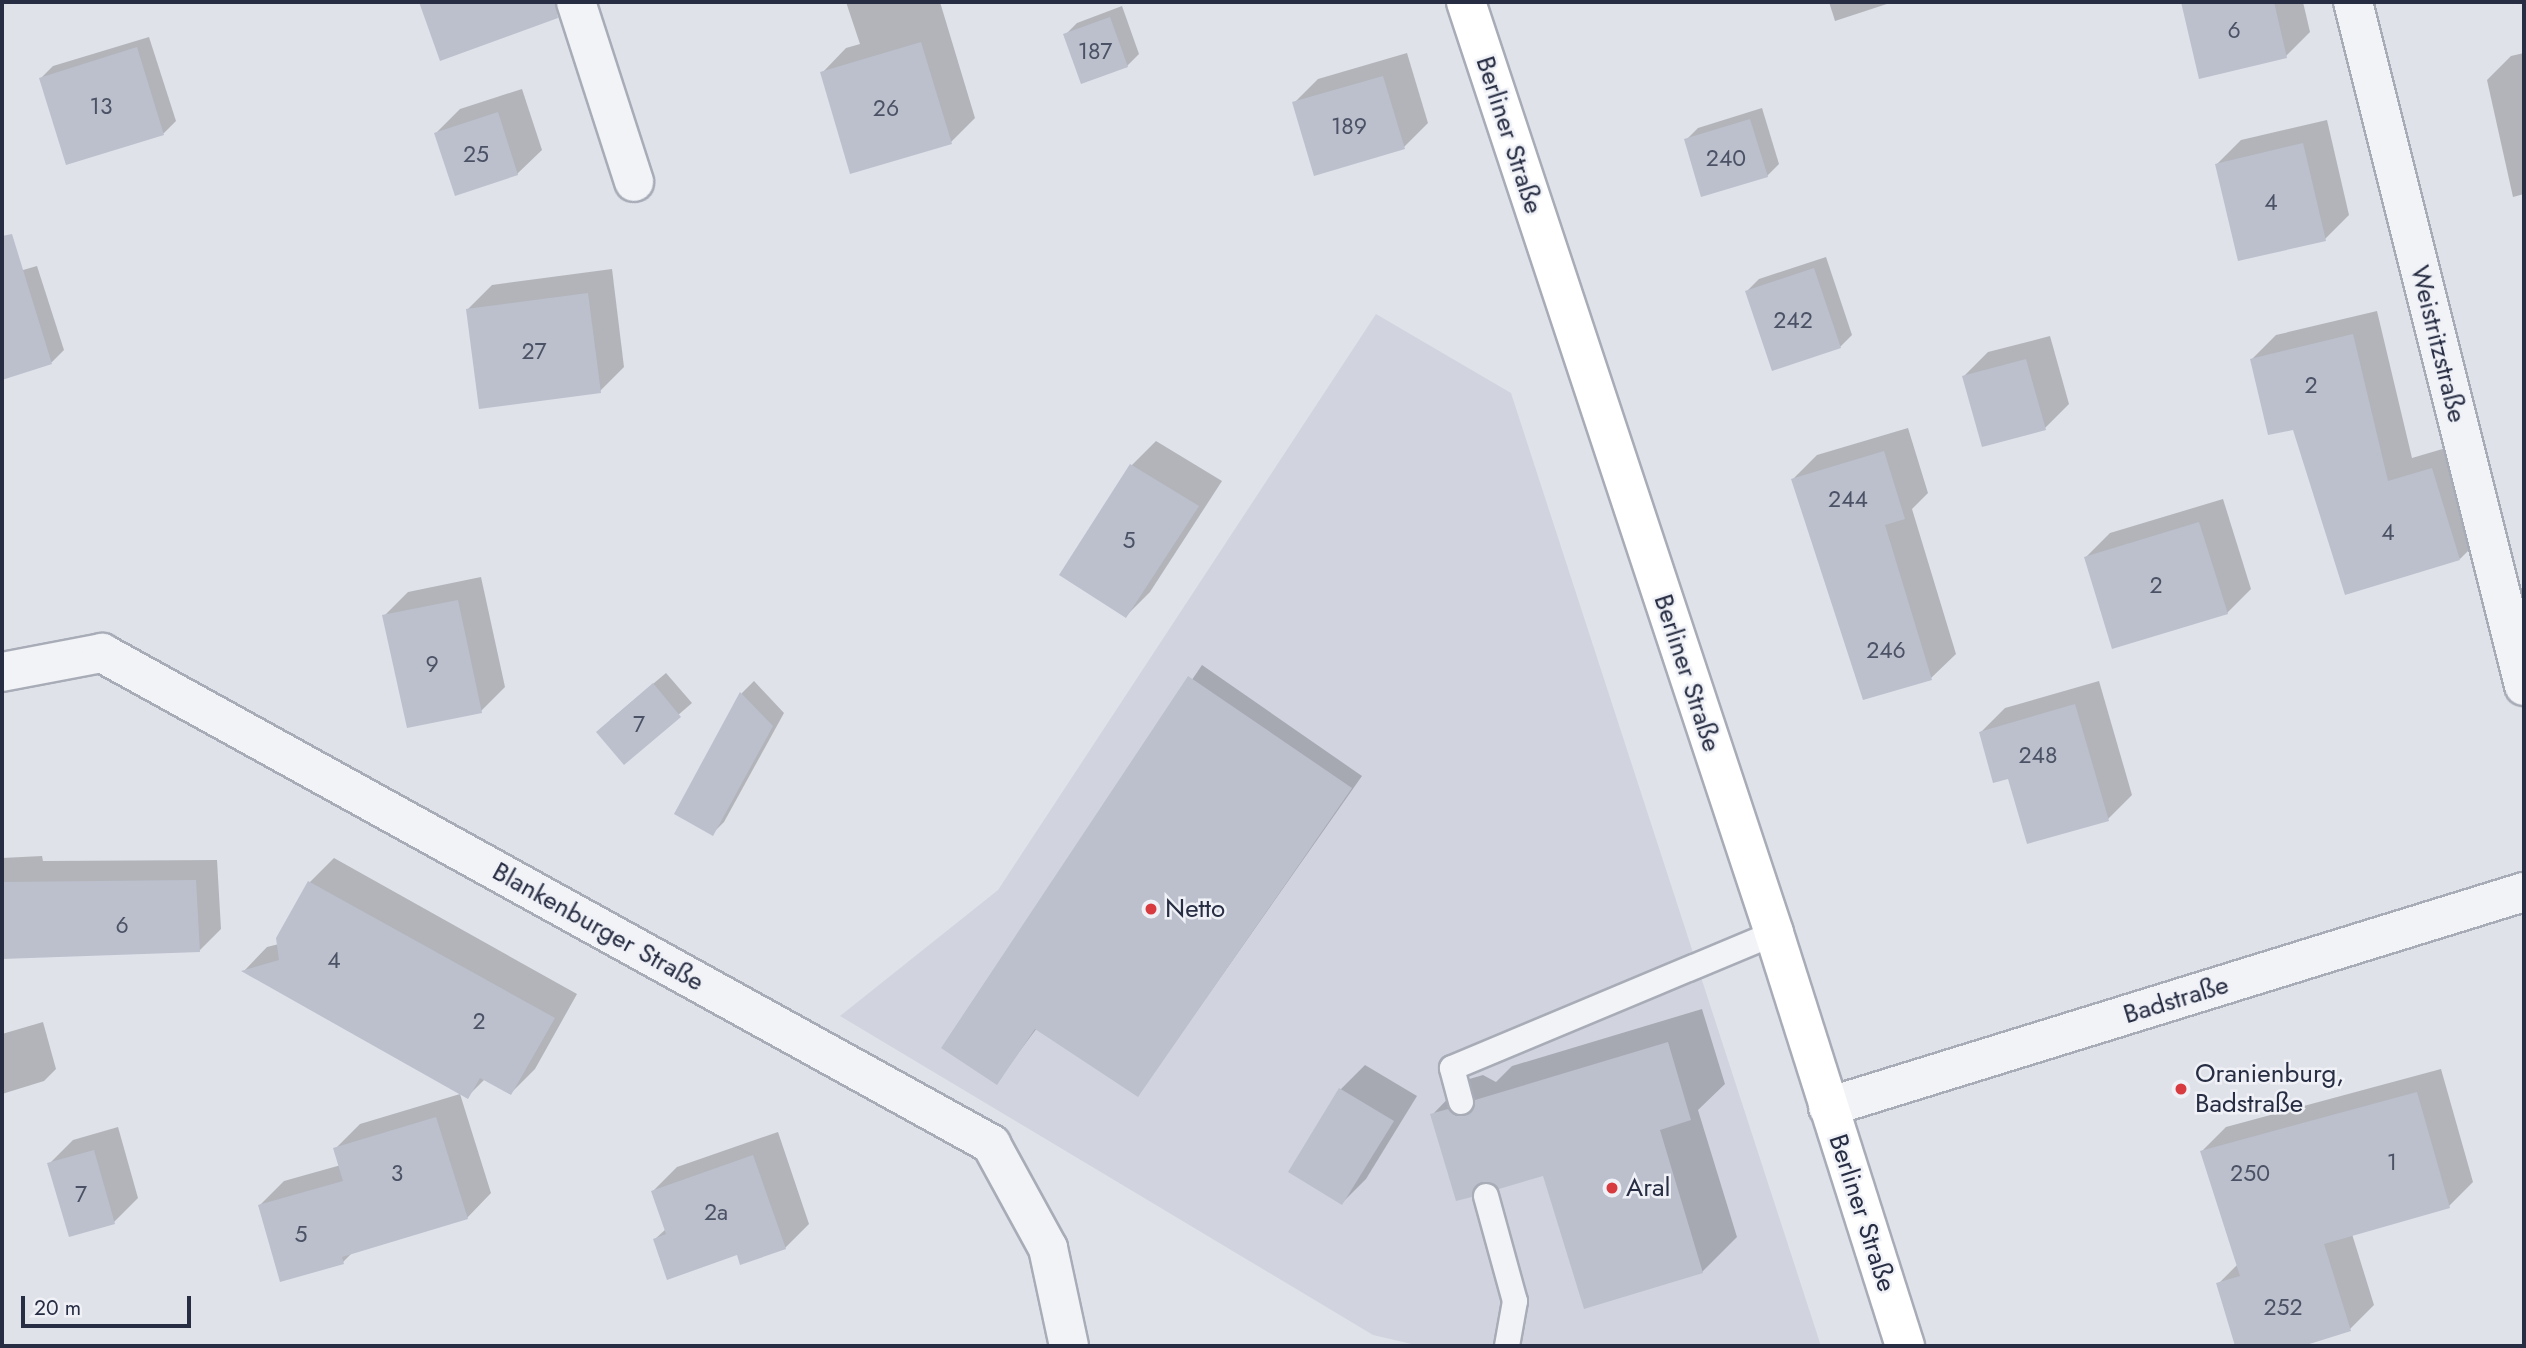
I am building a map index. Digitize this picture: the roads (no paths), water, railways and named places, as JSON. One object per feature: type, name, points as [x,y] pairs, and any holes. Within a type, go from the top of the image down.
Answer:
[{"type":"main road","name":"Berliner Straße","points":[[1466,2],[1774,933],[1905,1346]]},
{"type":"street","points":[[576,2],[634,182]]},
{"type":"street","name":"Weistritzstraße","points":[[2353,2],[2524,686]]},
{"type":"street","name":"Blankenburger Straße","points":[[2,672],[102,653],[991,1144],[1048,1248],[1069,1346]]},
{"type":"street","name":"Badstraße","points":[[1828,1107],[2524,892]]},
{"type":"lane","points":[[1461,1102],[1452,1068],[1774,933]]},
{"type":"lane","points":[[1486,1196],[1515,1301],[1507,1346]]},
{"type":"place","name":"Netto","points":[[1151,909]]},
{"type":"place","name":"Oranienburg, Badstraße","points":[[2181,1089]]},
{"type":"place","name":"Aral","points":[[1612,1188]]}]
